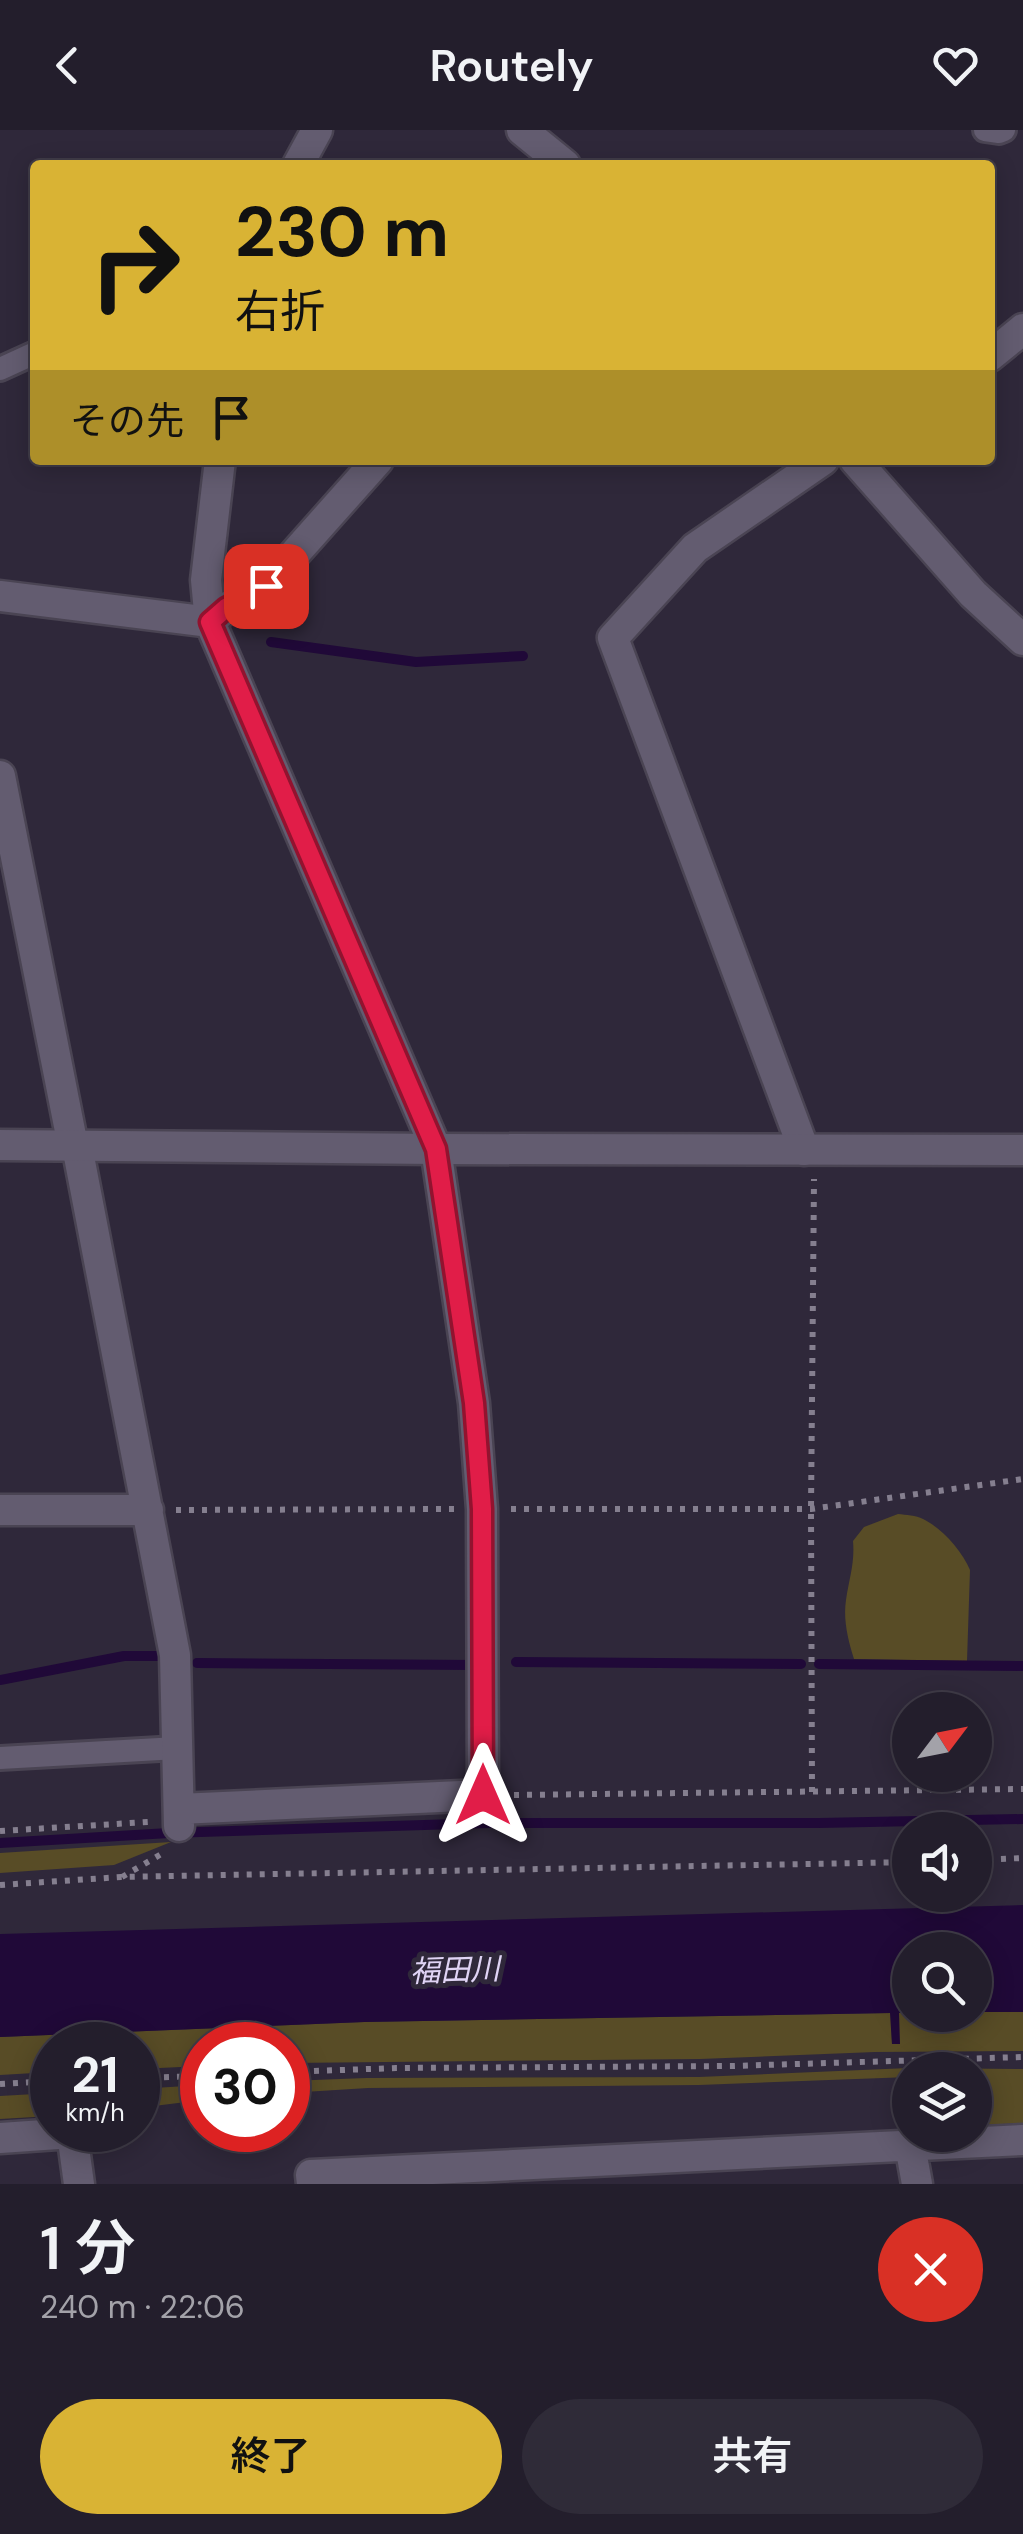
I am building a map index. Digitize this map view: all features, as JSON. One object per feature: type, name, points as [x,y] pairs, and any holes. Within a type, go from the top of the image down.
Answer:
[{"type":"street","points":[[301,160],[317,130]]},
{"type":"street","points":[[522,130],[559,160]]},
{"type":"street","points":[[995,352],[1023,329]]},
{"type":"street","points":[[0,776],[175,1656],[176,1827],[483,1795],[482,1509],[474,1403],[436,1149],[210,622],[206,580],[219,465]]},
{"type":"street","points":[[0,596],[210,622],[226,608],[266,586],[374,465]]},
{"type":"street","points":[[804,1150],[613,638],[695,548],[815,465]]},
{"type":"street","points":[[858,465],[973,594],[1023,640]]},
{"type":"street","points":[[0,1145],[1023,1150]]},
{"type":"street","points":[[0,1510],[148,1510]]},
{"type":"street","points":[[0,2138],[72,2133],[79,2184]]},
{"type":"street","points":[[992,2141],[1023,2140]]},
{"type":"street","points":[[312,2184],[310,2175],[713,2169],[892,2147]]},
{"type":"street","points":[[911,2152],[916,2184]]},
{"type":"lane","points":[[985,130],[1004,130]]},
{"type":"lane","points":[[0,369],[30,355]]},
{"type":"lane","points":[[0,1758],[177,1748]]},
{"type":"path","points":[[804,1150],[814,1178],[812,1792]]},
{"type":"path","points":[[148,1510],[811,1508],[1023,1479]]},
{"type":"path","points":[[483,1795],[1023,1788]]},
{"type":"path","points":[[0,1831],[176,1827]]},
{"type":"path","points":[[121,1877],[176,1827]]},
{"type":"path","points":[[992,1859],[1023,1858]]},
{"type":"path","points":[[0,1884],[121,1877],[892,1862]]},
{"type":"path","points":[[310,2071],[731,2066],[1023,2056]]},
{"type":"path","points":[[0,2084],[30,2082]]},
{"type":"shaded area","points":[[898,1514],[920,1518],[937,1528],[957,1548],[970,1570],[967,1661],[854,1659],[845,1615],[853,1541],[864,1527]]},
{"type":"shaded area","points":[[171,1842],[114,1865],[0,1873],[0,1853]]},
{"type":"shaded area","points":[[992,2012],[1023,2012],[1023,2051],[700,2059],[310,2063],[310,2024],[891,2013],[892,2043],[899,2044],[899,2032],[992,2032]]},
{"type":"shaded area","points":[[160,2030],[180,2030],[180,2067],[160,2068]]},
{"type":"shaded area","points":[[30,2036],[30,2073],[0,2075],[0,2037]]},
{"type":"shaded area","points":[[892,2069],[892,2078],[310,2092],[310,2080],[366,2078],[699,2077]]},
{"type":"shaded area","points":[[992,2069],[1023,2069],[1023,2123],[992,2124]]},
{"type":"shaded area","points":[[180,2086],[180,2103],[160,2105],[160,2088]]},
{"type":"shaded area","points":[[30,2094],[30,2117],[0,2119],[0,2096]]},
{"type":"water","name":"福田川","points":[[1023,1905],[1023,2012],[992,2012],[992,1932],[892,1932],[892,2032],[900,2032],[900,2044],[892,2044],[890,2013],[310,2024],[180,2022],[180,2030],[160,2030],[160,2022],[30,2022],[30,2036],[0,2037],[0,1934],[892,1909],[892,1912],[992,1912],[992,1906]]},
{"type":"waterway","points":[[271,642],[416,662],[523,656]]},
{"type":"waterway","points":[[0,1680],[124,1656],[166,1656]]},
{"type":"waterway","points":[[516,1662],[801,1664]]},
{"type":"waterway","points":[[197,1663],[476,1665]]},
{"type":"waterway","points":[[819,1664],[1023,1666]]},
{"type":"waterway","points":[[0,1843],[169,1833],[489,1823],[1023,1819]]},
{"type":"route","points":[[266,586],[226,608],[210,622],[436,1149],[474,1403],[482,1509],[483,1795]]}]
